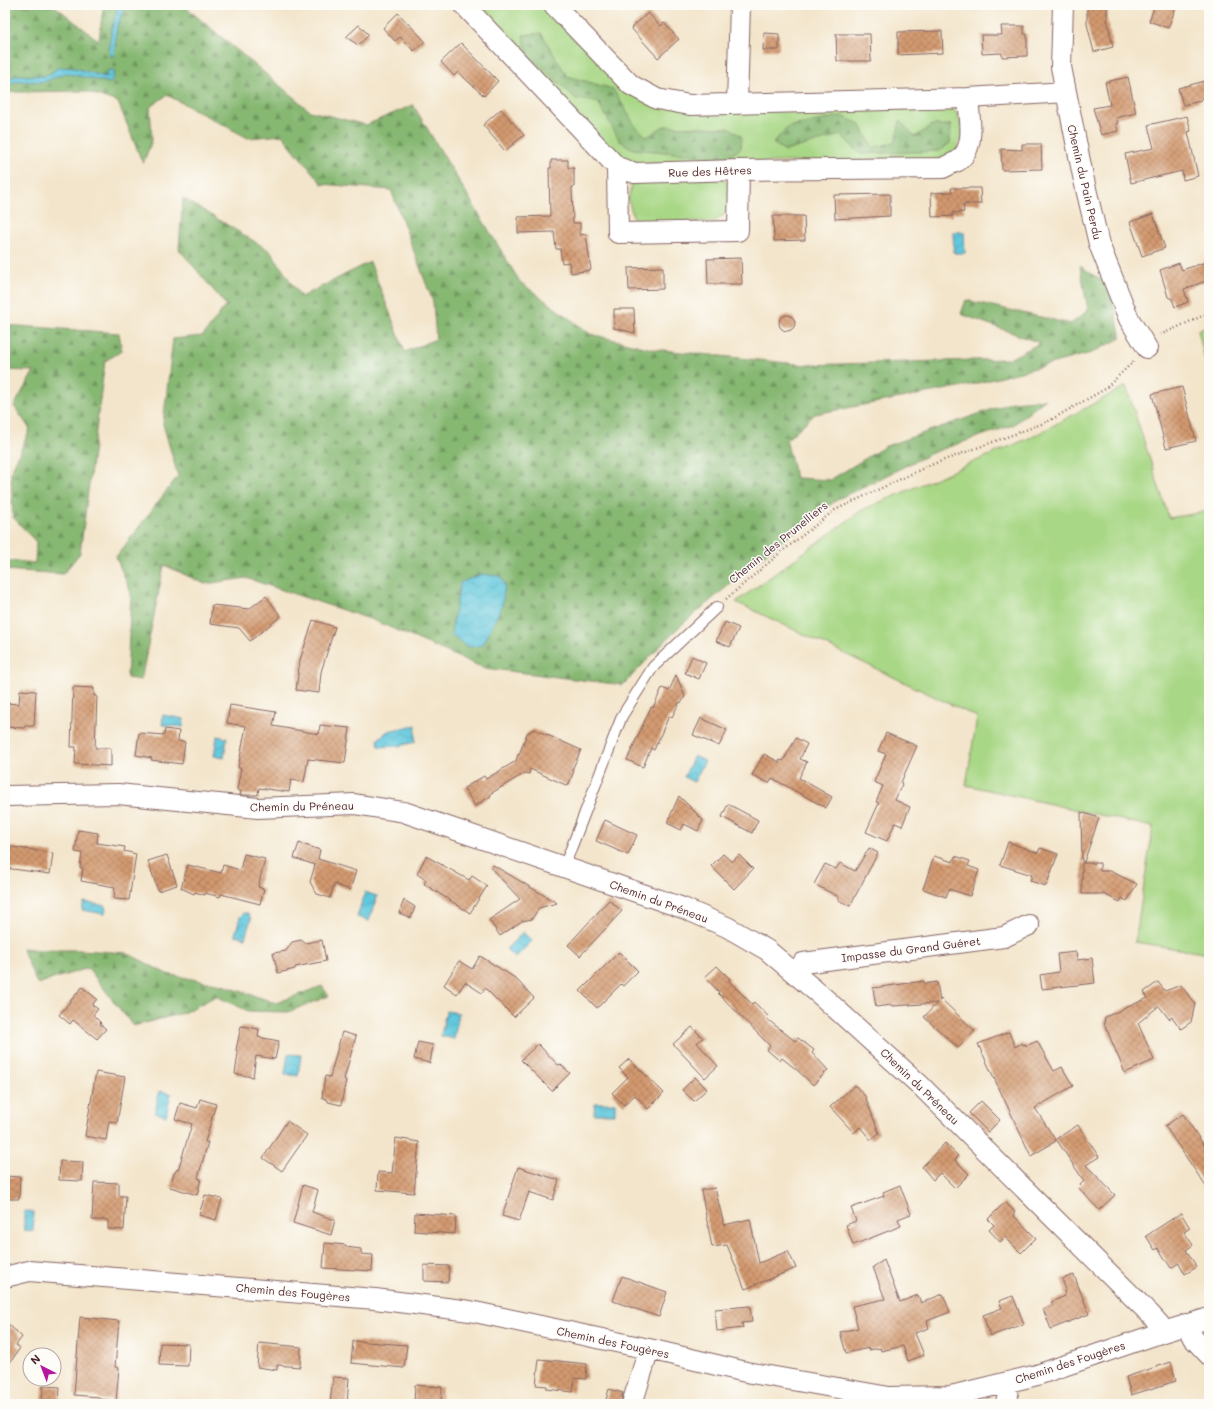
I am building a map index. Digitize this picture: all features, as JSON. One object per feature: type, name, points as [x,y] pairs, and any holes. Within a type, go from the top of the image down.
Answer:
[{"type":"street","name":"Rue des Hêtres","points":[[464,5],[617,167],[634,173],[739,170],[943,168],[958,160],[968,150],[970,136],[968,98]]},
{"type":"street","points":[[554,5],[632,84],[657,99],[690,105],[968,98],[1066,92]]},
{"type":"street","points":[[737,103],[740,5]]},
{"type":"street","name":"Chemin du Pain Perdu","points":[[1063,5],[1061,67],[1083,176],[1099,244],[1129,319],[1147,348]]},
{"type":"street","points":[[617,167],[618,233],[738,231],[739,170]]},
{"type":"street","name":"Chemin du Préneau","points":[[5,796],[118,794],[258,808],[354,804],[404,812],[683,908],[727,927],[767,950],[824,998],[922,1086],[1149,1313],[1159,1324],[1163,1332]]},
{"type":"street","name":"Impasse du Grand Guéret","points":[[794,973],[803,963],[1004,937],[1029,925]]},
{"type":"street","name":"Chemin des Fougères","points":[[5,1277],[29,1271],[375,1299],[470,1311],[649,1348],[746,1372],[889,1397],[951,1396],[1005,1383],[1037,1375],[1186,1324],[1209,1318]]},
{"type":"street","points":[[1186,1324],[1194,1338],[1209,1355]]},
{"type":"street","points":[[632,1404],[649,1348]]},
{"type":"street","points":[[1005,1383],[1008,1398],[1005,1404]]},
{"type":"lane","points":[[564,867],[622,716],[653,667],[717,607]]},
{"type":"path","name":"Chemin des Prunelliers","points":[[717,607],[780,553],[835,510],[928,466],[1048,422],[1105,389],[1161,334],[1209,314]]},
{"type":"green space","points":[[5,5],[51,5],[56,7],[99,41],[103,9],[105,5],[183,5],[310,111],[366,125],[413,105],[520,282],[590,334],[652,349],[807,365],[1009,359],[1040,343],[961,314],[966,300],[1071,324],[1088,310],[1080,266],[1110,286],[1121,338],[1091,353],[975,384],[815,414],[786,440],[796,478],[830,480],[886,446],[1013,402],[1046,399],[1013,425],[934,452],[838,499],[777,545],[680,626],[623,685],[484,668],[373,620],[246,578],[205,584],[164,565],[141,680],[127,678],[131,593],[116,557],[178,476],[163,424],[173,339],[203,336],[226,305],[179,249],[183,198],[270,251],[301,297],[370,262],[405,352],[436,339],[433,302],[391,190],[322,184],[282,135],[248,138],[167,95],[150,107],[152,140],[143,164],[118,102],[84,91],[11,92],[5,95]]},
{"type":"green space","points":[[471,5],[547,5],[648,102],[944,103],[957,113],[963,131],[957,150],[937,160],[629,164],[608,146]]},
{"type":"green space","points":[[541,33],[567,76],[613,89],[636,127],[647,137],[664,126],[730,128],[742,137],[741,148],[727,158],[633,149],[620,141],[598,102],[576,99],[528,55],[523,35]]},
{"type":"green space","points":[[841,116],[860,124],[873,148],[895,142],[900,121],[915,137],[932,125],[951,125],[950,143],[939,151],[860,154],[841,135],[785,151],[773,143],[788,127]]},
{"type":"green space","points":[[723,178],[729,186],[733,199],[728,212],[714,222],[641,222],[634,219],[628,199],[632,185],[639,179]]},
{"type":"green space","points":[[5,325],[119,333],[122,351],[105,361],[80,553],[63,574],[5,570],[5,560],[35,563],[36,542],[13,517],[11,472],[30,429],[14,406],[34,371],[5,370]]},
{"type":"green space","points":[[1209,325],[1209,377],[1198,330]]},
{"type":"green space","points":[[1126,386],[1169,518],[1209,511],[1209,954],[1135,942],[1153,827],[966,785],[977,717],[736,602],[862,510],[1034,436]]},
{"type":"green space","points":[[22,948],[127,953],[167,974],[222,985],[276,1003],[322,986],[329,996],[288,1012],[248,1011],[216,996],[183,1013],[133,1026],[88,968],[37,984]]},
{"type":"water","points":[[119,5],[125,5],[117,27],[114,56],[110,56],[112,30]]},
{"type":"water","points":[[59,67],[75,68],[106,77],[108,70],[115,71],[111,83],[65,73],[44,82],[17,81],[5,86],[5,80],[18,75],[48,75]]},
{"type":"water","points":[[953,232],[964,232],[965,253],[954,253]]},
{"type":"water","points":[[481,574],[500,576],[505,585],[502,606],[483,645],[471,647],[466,646],[451,634],[460,583]]},
{"type":"water","points":[[163,715],[184,719],[183,727],[162,725]]},
{"type":"water","points":[[416,725],[415,742],[399,746],[379,747],[378,739],[388,731]]},
{"type":"water","points":[[217,736],[227,738],[224,758],[214,756]]},
{"type":"water","points":[[694,756],[705,761],[694,782],[684,777]]},
{"type":"water","points":[[365,892],[377,896],[369,921],[357,917]]},
{"type":"water","points":[[84,902],[106,906],[105,914],[82,910]]},
{"type":"water","points":[[244,913],[248,913],[251,919],[245,938],[235,935],[240,917]]},
{"type":"water","points":[[523,932],[532,941],[515,958],[506,949]]},
{"type":"water","points":[[446,1011],[459,1013],[454,1039],[441,1036]]},
{"type":"water","points":[[288,1054],[301,1055],[298,1076],[285,1074]]},
{"type":"water","points":[[159,1091],[171,1094],[166,1116],[155,1113]]},
{"type":"water","points":[[595,1103],[615,1103],[615,1114],[594,1114]]},
{"type":"water","points":[[24,1211],[34,1212],[33,1231],[24,1230]]},
{"type":"building","points":[[1087,5],[1107,5],[1107,19],[1113,47],[1094,52],[1087,24]]},
{"type":"building","points":[[1155,5],[1177,5],[1168,28],[1149,21]]},
{"type":"building","points":[[398,13],[425,41],[414,51],[400,37],[395,41],[383,28]]},
{"type":"building","points":[[648,13],[660,26],[664,23],[679,39],[658,58],[631,28]]},
{"type":"building","points":[[359,25],[369,35],[358,45],[346,37]]},
{"type":"building","points":[[1001,26],[1024,26],[1024,34],[1027,34],[1027,56],[1002,57],[1002,53],[982,54],[981,35],[1002,35]]},
{"type":"building","points":[[942,31],[943,53],[898,55],[898,32]]},
{"type":"building","points":[[764,33],[779,34],[779,50],[763,50]]},
{"type":"building","points":[[836,34],[870,34],[871,61],[837,61]]},
{"type":"building","points":[[461,43],[498,81],[484,96],[458,72],[454,76],[441,62]]},
{"type":"building","points":[[1128,77],[1136,113],[1116,118],[1118,123],[1116,124],[1118,131],[1101,135],[1093,108],[1110,105],[1105,82]]},
{"type":"building","points":[[1209,80],[1209,86],[1200,101],[1183,105],[1178,88]]},
{"type":"building","points":[[501,109],[524,135],[505,151],[483,125]]},
{"type":"building","points":[[1187,116],[1191,131],[1188,132],[1198,176],[1183,180],[1182,171],[1131,183],[1125,154],[1154,148],[1148,125]]},
{"type":"building","points":[[1022,144],[1041,144],[1042,169],[1002,170],[1001,149],[1022,150]]},
{"type":"building","points":[[551,160],[568,160],[568,168],[574,168],[574,187],[572,187],[573,223],[580,223],[580,235],[586,234],[591,270],[571,273],[569,262],[562,263],[560,249],[556,249],[554,232],[518,233],[518,217],[550,216],[549,168],[551,168]]},
{"type":"building","points":[[951,188],[980,188],[981,204],[963,204],[964,212],[953,213],[953,216],[932,217],[931,193],[952,192]]},
{"type":"building","points":[[890,194],[890,216],[835,219],[834,195]]},
{"type":"building","points":[[1153,214],[1165,248],[1142,256],[1130,222]]},
{"type":"building","points":[[773,216],[804,216],[805,240],[774,241]]},
{"type":"building","points":[[741,258],[742,284],[708,284],[707,259]]},
{"type":"building","points":[[1206,262],[1209,271],[1209,280],[1184,289],[1188,302],[1175,307],[1172,299],[1168,297],[1160,270],[1179,263],[1182,270]]},
{"type":"building","points":[[663,267],[663,289],[629,290],[628,268]]},
{"type":"building","points":[[614,309],[634,309],[635,333],[614,328]]},
{"type":"building","points":[[784,315],[790,315],[795,320],[793,329],[790,331],[784,331],[779,326],[779,320]]},
{"type":"building","points":[[1182,387],[1196,441],[1166,448],[1152,394]]},
{"type":"building","points":[[266,596],[281,616],[250,641],[239,628],[210,624],[212,605],[249,609]]},
{"type":"building","points":[[313,620],[335,627],[321,672],[319,693],[296,690],[300,660]]},
{"type":"building","points":[[725,622],[739,628],[730,647],[716,641]]},
{"type":"building","points":[[692,656],[706,663],[699,679],[685,673]]},
{"type":"building","points":[[676,675],[685,696],[682,702],[679,703],[672,717],[669,716],[654,750],[651,748],[643,767],[627,760],[651,707],[653,708],[662,688],[669,691]]},
{"type":"building","points":[[73,687],[94,688],[94,696],[97,696],[95,748],[111,748],[111,766],[75,764],[76,747],[71,747]]},
{"type":"building","points":[[20,690],[36,691],[34,726],[25,726],[25,728],[5,727],[5,703],[19,704]]},
{"type":"building","points":[[230,705],[276,712],[273,726],[319,734],[320,725],[350,728],[345,763],[308,759],[304,782],[291,780],[289,792],[259,788],[258,795],[240,795],[241,791],[237,790],[241,768],[238,768],[246,726],[227,723]]},
{"type":"building","points":[[701,718],[727,730],[719,746],[693,735]]},
{"type":"building","points":[[165,729],[179,731],[178,741],[185,742],[182,764],[151,760],[152,758],[136,755],[139,733],[164,735]]},
{"type":"building","points":[[534,729],[581,750],[572,770],[574,771],[568,786],[530,769],[529,774],[525,773],[490,794],[491,796],[475,806],[464,788],[484,776],[486,779],[516,761],[527,733]]},
{"type":"building","points":[[886,733],[917,746],[895,800],[910,807],[902,826],[895,823],[887,841],[866,832],[879,803],[876,802],[883,786],[874,782],[886,754],[878,751]]},
{"type":"building","points":[[796,738],[807,744],[800,759],[807,762],[799,778],[832,797],[826,808],[772,778],[769,783],[752,775],[764,754],[779,762],[780,760],[783,761]]},
{"type":"building","points":[[679,796],[703,820],[698,831],[684,824],[681,830],[667,823]]},
{"type":"building","points":[[728,804],[758,820],[752,833],[722,817]]},
{"type":"building","points":[[1081,812],[1099,818],[1084,862],[1082,862]]},
{"type":"building","points":[[605,820],[637,835],[628,855],[596,841]]},
{"type":"building","points":[[78,830],[98,833],[97,843],[125,847],[124,851],[136,854],[129,900],[114,899],[115,887],[81,881],[83,868],[80,868],[82,853],[75,852]]},
{"type":"building","points":[[1008,842],[1038,853],[1040,848],[1058,854],[1046,886],[1030,881],[1032,875],[1000,865]]},
{"type":"building","points":[[299,843],[320,850],[318,859],[356,871],[350,890],[334,884],[330,898],[317,894],[310,882],[315,865],[294,858]]},
{"type":"building","points":[[5,846],[53,853],[50,874],[5,868]]},
{"type":"building","points":[[869,848],[878,853],[850,906],[838,900],[839,897],[814,884],[825,864],[836,869],[840,863],[855,871]]},
{"type":"building","points":[[244,854],[265,859],[258,887],[264,889],[260,904],[221,894],[220,897],[205,893],[205,895],[195,892],[194,894],[181,888],[188,865],[221,873],[223,865],[240,870]]},
{"type":"building","points":[[723,854],[732,862],[739,855],[753,869],[734,889],[711,866]]},
{"type":"building","points":[[167,855],[177,885],[158,891],[148,861]]},
{"type":"building","points":[[426,856],[469,880],[472,876],[487,886],[470,913],[424,884],[426,880],[417,874]]},
{"type":"building","points":[[934,856],[953,862],[955,856],[970,861],[968,866],[979,870],[970,896],[949,889],[946,897],[923,889]]},
{"type":"building","points":[[1082,863],[1100,863],[1100,871],[1110,871],[1137,884],[1127,901],[1122,898],[1120,902],[1103,894],[1082,894]]},
{"type":"building","points":[[493,865],[557,903],[539,908],[532,919],[522,921],[500,936],[489,920],[520,899],[491,868]]},
{"type":"building","points":[[404,900],[415,907],[411,918],[399,913]]},
{"type":"building","points":[[609,900],[622,911],[580,956],[568,945]]},
{"type":"building","points":[[301,940],[305,943],[322,940],[326,961],[295,967],[295,969],[278,973],[273,953],[286,951],[292,942]]},
{"type":"building","points":[[619,952],[638,971],[623,986],[621,984],[597,1008],[580,991]]},
{"type":"building","points":[[1076,952],[1077,960],[1092,958],[1095,983],[1042,989],[1040,975],[1059,972],[1057,954]]},
{"type":"building","points":[[480,956],[515,978],[534,998],[514,1017],[485,988],[482,993],[465,982],[457,994],[444,985],[459,961],[472,969]]},
{"type":"building","points":[[717,966],[730,979],[729,981],[752,1004],[754,1002],[769,1017],[767,1019],[795,1041],[798,1038],[814,1050],[812,1053],[828,1070],[813,1085],[782,1058],[780,1061],[767,1050],[770,1046],[718,993],[719,992],[705,977]]},
{"type":"building","points":[[924,981],[924,984],[937,982],[940,1001],[941,999],[975,1031],[958,1048],[924,1017],[937,1003],[876,1007],[873,988]]},
{"type":"building","points":[[1158,982],[1165,991],[1181,985],[1195,1004],[1191,1022],[1181,1029],[1172,1017],[1169,1019],[1159,1006],[1138,1023],[1154,1060],[1125,1073],[1104,1023],[1105,1017],[1148,998],[1144,992]]},
{"type":"building","points":[[82,987],[97,999],[92,1005],[98,1009],[93,1015],[106,1029],[97,1039],[73,1020],[70,1024],[59,1015]]},
{"type":"building","points":[[241,1026],[259,1029],[258,1037],[279,1041],[275,1059],[256,1056],[253,1077],[235,1074],[238,1053],[236,1050]]},
{"type":"building","points":[[692,1027],[703,1038],[697,1043],[718,1066],[705,1078],[673,1044]]},
{"type":"building","points":[[342,1032],[356,1036],[344,1079],[346,1080],[341,1105],[328,1102],[328,1100],[322,1097],[325,1076],[330,1077]]},
{"type":"building","points":[[1009,1032],[1015,1047],[1022,1043],[1023,1045],[1026,1044],[1026,1046],[1037,1041],[1054,1071],[1062,1067],[1073,1086],[1035,1108],[1056,1141],[1031,1156],[978,1044]]},
{"type":"building","points":[[418,1042],[433,1045],[430,1063],[414,1059]]},
{"type":"building","points":[[538,1044],[558,1065],[560,1064],[570,1073],[552,1091],[521,1060]]},
{"type":"building","points":[[629,1059],[664,1093],[648,1109],[635,1095],[624,1105],[612,1093],[628,1077],[619,1068]]},
{"type":"building","points":[[96,1072],[125,1077],[117,1123],[109,1121],[106,1140],[85,1136]]},
{"type":"building","points":[[695,1077],[707,1089],[694,1101],[682,1090]]},
{"type":"building","points":[[855,1085],[865,1096],[879,1133],[871,1140],[860,1127],[854,1133],[830,1107]]},
{"type":"building","points":[[200,1099],[216,1104],[205,1142],[208,1142],[198,1178],[201,1179],[197,1195],[170,1187],[174,1173],[177,1169],[178,1170],[192,1124],[175,1119],[180,1103],[197,1108]]},
{"type":"building","points":[[981,1101],[1000,1120],[988,1132],[969,1113]]},
{"type":"building","points":[[1183,1114],[1209,1153],[1209,1191],[1165,1126]]},
{"type":"building","points":[[287,1121],[307,1135],[282,1171],[263,1158]]},
{"type":"building","points":[[1078,1125],[1099,1157],[1086,1165],[1115,1195],[1099,1210],[1078,1187],[1084,1181],[1056,1139]]},
{"type":"building","points":[[396,1138],[419,1142],[414,1193],[377,1190],[378,1172],[392,1173]]},
{"type":"building","points":[[945,1143],[958,1156],[955,1160],[969,1174],[955,1188],[940,1173],[933,1180],[922,1167]]},
{"type":"building","points":[[60,1161],[83,1162],[82,1181],[59,1180]]},
{"type":"building","points":[[518,1167],[559,1180],[553,1200],[529,1192],[519,1221],[502,1216]]},
{"type":"building","points":[[5,1176],[20,1177],[19,1199],[5,1199]]},
{"type":"building","points":[[94,1182],[119,1183],[119,1196],[126,1196],[124,1230],[108,1229],[108,1220],[92,1220]]},
{"type":"building","points":[[303,1185],[318,1190],[312,1212],[335,1220],[331,1235],[293,1223]]},
{"type":"building","points":[[900,1185],[911,1214],[898,1219],[901,1226],[853,1245],[846,1225],[856,1221],[851,1208],[884,1196],[883,1192]]},
{"type":"building","points":[[715,1188],[724,1225],[750,1219],[759,1263],[788,1251],[796,1268],[745,1289],[727,1245],[712,1247],[701,1190]]},
{"type":"building","points":[[205,1195],[222,1199],[216,1220],[199,1215]]},
{"type":"building","points":[[1005,1202],[1015,1212],[1013,1215],[1036,1238],[1021,1253],[1005,1237],[1000,1242],[989,1230],[994,1225],[988,1219]]},
{"type":"building","points":[[415,1213],[456,1216],[455,1234],[414,1231]]},
{"type":"building","points":[[1181,1213],[1190,1228],[1184,1232],[1193,1245],[1186,1250],[1197,1267],[1185,1274],[1179,1263],[1171,1268],[1158,1248],[1155,1250],[1146,1236]]},
{"type":"building","points":[[325,1243],[346,1245],[346,1247],[361,1249],[361,1254],[373,1255],[372,1271],[323,1268]]},
{"type":"building","points":[[884,1260],[900,1302],[918,1295],[921,1303],[943,1294],[950,1312],[927,1321],[929,1328],[915,1333],[924,1355],[908,1361],[903,1346],[881,1351],[880,1348],[869,1350],[869,1348],[846,1353],[840,1332],[858,1328],[852,1306],[885,1299],[873,1267]]},
{"type":"building","points":[[424,1265],[449,1266],[448,1282],[424,1281]]},
{"type":"building","points":[[1074,1275],[1089,1314],[1051,1329],[1043,1309],[1053,1305],[1051,1302],[1065,1296],[1064,1291],[1066,1290],[1062,1279]]},
{"type":"building","points":[[622,1276],[667,1292],[659,1317],[613,1301]]},
{"type":"building","points":[[1013,1296],[1024,1324],[990,1336],[983,1315],[1002,1308],[999,1301]]},
{"type":"building","points":[[750,1306],[752,1322],[742,1323],[743,1328],[717,1331],[715,1309]]},
{"type":"building","points":[[80,1317],[119,1321],[115,1367],[119,1368],[116,1401],[99,1399],[99,1397],[74,1395]]},
{"type":"building","points":[[5,1321],[22,1337],[16,1345],[20,1348],[5,1370]]},
{"type":"building","points":[[353,1341],[407,1345],[404,1368],[351,1363]]},
{"type":"building","points":[[160,1343],[189,1344],[188,1366],[159,1365]]},
{"type":"building","points":[[259,1343],[301,1347],[300,1367],[277,1365],[277,1370],[257,1367]]},
{"type":"building","points":[[539,1359],[587,1364],[586,1379],[575,1378],[573,1392],[547,1389],[547,1386],[536,1385]]},
{"type":"building","points":[[1171,1362],[1176,1381],[1131,1395],[1126,1377]]},
{"type":"building","points":[[333,1377],[349,1378],[347,1404],[330,1404]]},
{"type":"building","points":[[415,1385],[442,1387],[441,1404],[414,1404]]},
{"type":"building","points":[[43,1387],[60,1387],[59,1404],[42,1404]]},
{"type":"building","points":[[609,1389],[623,1393],[621,1404],[605,1404]]}]
